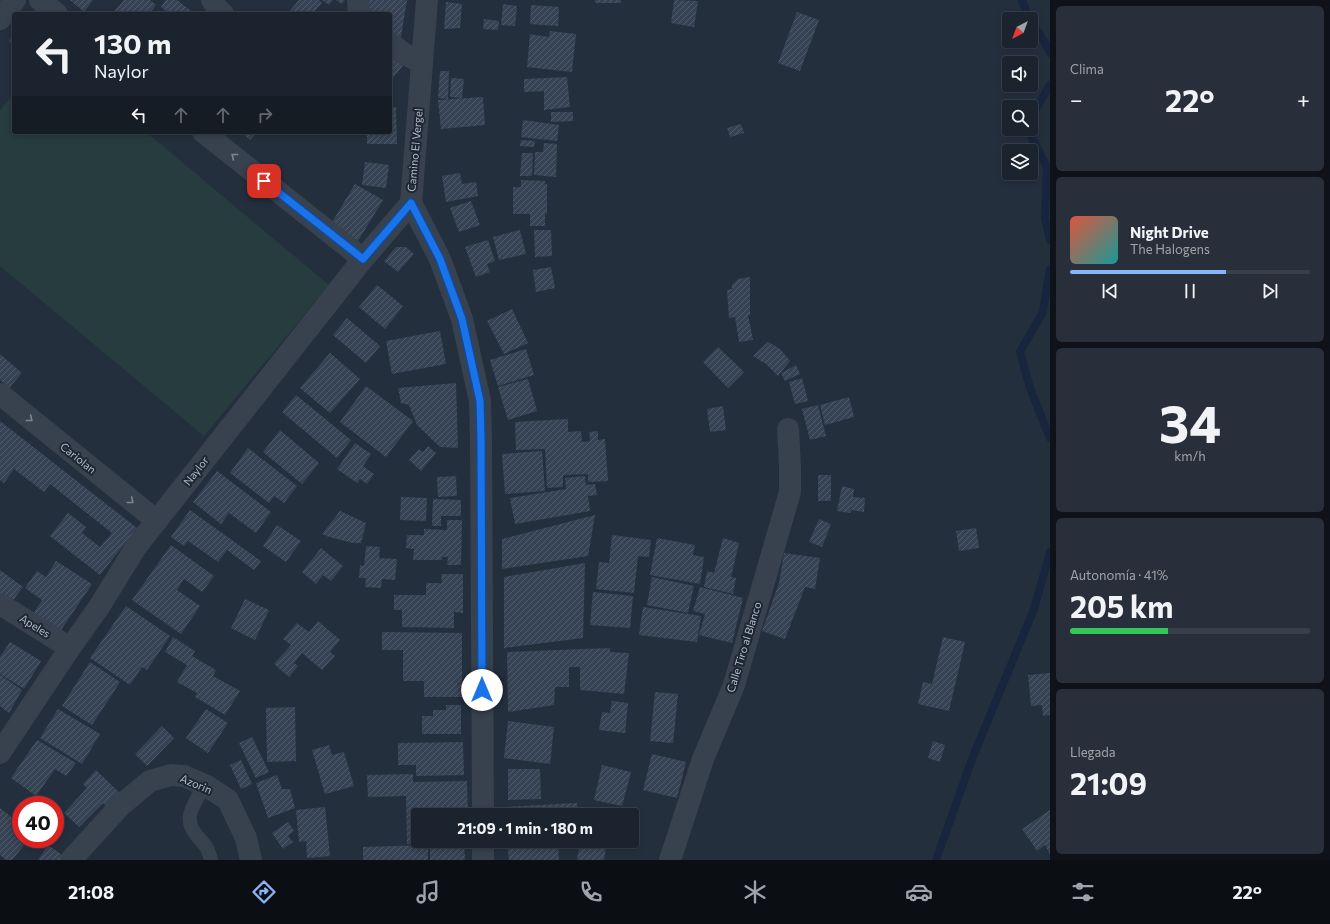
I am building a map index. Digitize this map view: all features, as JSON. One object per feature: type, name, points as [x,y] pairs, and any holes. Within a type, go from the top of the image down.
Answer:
[{"type":"street","points":[[0,19],[15,0]]},
{"type":"street","points":[[40,0],[55,12]]},
{"type":"street","points":[[212,0],[221,12]]},
{"type":"street","points":[[358,0],[359,12]]},
{"type":"street","name":"Camino El Vergel","points":[[427,0],[411,203],[440,259],[462,319],[480,401],[483,808]]},
{"type":"street","points":[[392,44],[403,53],[422,63]]},
{"type":"street","points":[[206,134],[363,259]]},
{"type":"street","name":"Naylor","points":[[0,753],[99,607],[136,547],[363,259],[411,203]]},
{"type":"street","name":"Cariolan","points":[[0,394],[157,521]]},
{"type":"street","name":"Calle Tiro al Blanco","points":[[670,860],[703,759],[734,685],[790,492],[788,429]]},
{"type":"street","name":"Apeles","points":[[0,604],[70,648]]},
{"type":"street","name":"Azorin","points":[[75,855],[120,806],[150,781],[171,775],[184,776],[205,785],[228,800],[246,838],[251,860]]},
{"type":"street","points":[[483,848],[483,860]]},
{"type":"lane","points":[[205,785],[190,814],[189,822],[193,830],[209,851],[211,860]]},
{"type":"green space","points":[[12,96],[12,134],[148,134],[329,285],[204,436],[0,266],[0,110]]},
{"type":"building","points":[[70,0],[93,0],[84,12]]},
{"type":"building","points":[[124,0],[150,0],[156,5],[151,12],[114,12]]},
{"type":"building","points":[[166,0],[177,0],[191,11],[167,12],[161,7]]},
{"type":"building","points":[[299,0],[319,0],[322,3],[314,12],[289,12]]},
{"type":"building","points":[[322,0],[333,0],[329,5]]},
{"type":"building","points":[[336,0],[345,0],[342,4]]},
{"type":"building","points":[[364,0],[407,0],[400,43],[392,35],[392,12],[368,12],[363,7]]},
{"type":"building","points":[[595,0],[621,0],[621,3],[595,3]]},
{"type":"building","points":[[674,0],[698,1],[694,27],[671,23]]},
{"type":"building","points":[[446,2],[462,4],[460,28],[444,29]]},
{"type":"building","points":[[503,4],[517,6],[515,26],[501,25]]},
{"type":"building","points":[[531,5],[559,7],[558,26],[530,24]]},
{"type":"building","points":[[797,12],[819,20],[800,71],[778,63]]},
{"type":"building","points":[[484,19],[499,21],[498,30],[483,29]]},
{"type":"building","points":[[550,31],[576,34],[572,72],[527,67],[530,34],[549,37]]},
{"type":"building","points":[[392,57],[403,66],[392,79]]},
{"type":"building","points":[[440,71],[449,71],[448,99],[438,98]]},
{"type":"building","points":[[567,77],[570,107],[544,110],[544,91],[524,92],[524,79]]},
{"type":"building","points":[[451,78],[464,79],[462,98],[450,97]]},
{"type":"building","points":[[483,97],[485,125],[441,129],[438,100]]},
{"type":"building","points":[[392,107],[396,107],[397,144],[367,144],[367,134],[392,134]]},
{"type":"building","points":[[551,112],[573,112],[573,121],[551,122]]},
{"type":"building","points":[[523,120],[559,125],[557,141],[521,137]]},
{"type":"building","points":[[741,124],[744,133],[730,137],[727,128]]},
{"type":"building","points":[[243,134],[255,134],[250,140]]},
{"type":"building","points":[[521,140],[535,141],[534,147],[520,146]]},
{"type":"building","points":[[544,143],[557,144],[556,177],[534,175],[535,152],[543,152]]},
{"type":"building","points":[[522,153],[533,153],[532,176],[520,176]]},
{"type":"building","points":[[365,162],[389,165],[386,188],[362,185]]},
{"type":"building","points":[[460,173],[462,184],[476,182],[478,196],[446,202],[442,176]]},
{"type":"building","points":[[521,180],[545,181],[545,184],[547,184],[547,214],[545,214],[545,226],[530,226],[530,214],[513,214],[513,187],[521,187]]},
{"type":"building","points":[[355,184],[383,200],[358,241],[331,224]]},
{"type":"building","points":[[471,201],[480,225],[459,232],[450,208]]},
{"type":"building","points":[[520,230],[526,254],[499,260],[493,237]]},
{"type":"building","points":[[534,230],[551,230],[552,256],[535,257]]},
{"type":"building","points":[[488,240],[495,261],[487,264],[490,272],[476,277],[465,247]]},
{"type":"building","points":[[396,247],[406,247],[414,254],[398,272],[384,261]]},
{"type":"building","points":[[551,267],[555,288],[536,292],[533,270]]},
{"type":"building","points":[[750,277],[750,315],[748,315],[753,340],[739,342],[735,317],[729,318],[727,290],[732,289],[732,285],[738,279]]},
{"type":"building","points":[[377,285],[403,306],[385,329],[359,307]]},
{"type":"building","points":[[512,309],[528,343],[504,354],[487,321]]},
{"type":"building","points":[[347,318],[380,346],[366,363],[333,335]]},
{"type":"building","points":[[440,331],[446,364],[392,374],[386,341]]},
{"type":"building","points":[[768,342],[780,349],[790,361],[778,376],[766,364],[753,356]]},
{"type":"building","points":[[718,347],[744,372],[728,388],[703,362]]},
{"type":"building","points":[[526,349],[534,375],[498,386],[490,360]]},
{"type":"building","points":[[330,353],[360,379],[330,413],[300,388]]},
{"type":"building","points":[[0,354],[22,373],[9,388],[0,380]]},
{"type":"building","points":[[796,365],[800,374],[785,381],[781,373]]},
{"type":"building","points":[[802,378],[808,401],[795,404],[789,382]]},
{"type":"building","points":[[528,379],[537,411],[508,420],[498,387]]},
{"type":"building","points":[[456,383],[458,448],[440,447],[417,425],[409,405],[401,403],[398,388]]},
{"type":"building","points":[[366,386],[413,421],[386,457],[340,422]]},
{"type":"building","points":[[296,395],[351,440],[337,458],[282,412]]},
{"type":"building","points":[[849,397],[854,417],[825,425],[820,405]]},
{"type":"building","points":[[818,405],[826,436],[810,440],[802,409]]},
{"type":"building","points":[[723,406],[726,430],[710,432],[707,409]]},
{"type":"building","points":[[568,419],[568,432],[581,431],[582,442],[590,441],[589,432],[598,431],[598,440],[605,439],[608,481],[588,482],[588,474],[563,475],[563,487],[547,488],[545,449],[516,450],[515,422]]},
{"type":"building","points":[[0,421],[137,528],[100,575],[50,536],[68,513],[86,527],[82,533],[100,547],[112,533],[50,484],[44,492],[14,469],[4,483],[0,480]]},
{"type":"building","points":[[280,430],[319,463],[302,484],[263,452]]},
{"type":"building","points":[[355,443],[371,454],[363,466],[374,474],[367,484],[360,479],[357,483],[337,469]]},
{"type":"building","points":[[428,446],[436,453],[421,471],[409,460],[419,449],[423,452]]},
{"type":"building","points":[[248,448],[297,486],[284,503],[274,496],[269,503],[230,473]]},
{"type":"building","points":[[542,451],[545,491],[505,494],[502,454]]},
{"type":"building","points":[[217,471],[271,512],[256,533],[229,513],[221,524],[193,502]]},
{"type":"building","points":[[818,475],[831,475],[831,501],[818,501]]},
{"type":"building","points":[[456,476],[457,496],[438,497],[437,477]]},
{"type":"building","points":[[585,476],[586,485],[595,484],[597,495],[588,496],[590,511],[515,524],[510,498],[566,489],[565,478]]},
{"type":"building","points":[[842,486],[854,489],[853,497],[865,498],[864,512],[851,510],[850,513],[837,511]]},
{"type":"building","points":[[401,497],[427,498],[426,521],[400,520]]},
{"type":"building","points":[[433,499],[461,500],[461,516],[441,516],[441,526],[432,526]]},
{"type":"building","points":[[190,510],[261,561],[254,570],[227,550],[218,562],[188,541],[184,546],[171,537]]},
{"type":"building","points":[[340,511],[366,523],[361,543],[353,543],[322,534]]},
{"type":"building","points":[[595,515],[588,556],[502,569],[502,539]]},
{"type":"building","points":[[819,519],[831,524],[822,547],[809,542]]},
{"type":"building","points":[[447,520],[462,520],[461,565],[447,565],[448,557],[442,557],[442,560],[413,560],[414,549],[406,548],[407,535],[424,535],[424,529],[447,530]]},
{"type":"building","points":[[277,525],[301,541],[286,562],[263,546]]},
{"type":"building","points":[[976,528],[979,548],[959,551],[956,531]]},
{"type":"building","points":[[612,535],[651,540],[649,557],[638,556],[634,593],[596,589],[599,562],[609,563]]},
{"type":"building","points":[[657,538],[695,545],[693,555],[704,557],[700,584],[650,575]]},
{"type":"building","points":[[723,538],[739,543],[731,577],[736,578],[733,594],[704,587],[707,571],[714,573]]},
{"type":"building","points":[[171,545],[214,576],[202,592],[184,579],[177,590],[200,606],[181,634],[132,600]]},
{"type":"building","points":[[366,546],[380,547],[379,558],[397,559],[395,580],[382,579],[381,588],[365,587],[366,578],[359,578],[360,565],[364,566]]},
{"type":"building","points":[[321,548],[343,566],[331,581],[323,575],[316,584],[302,572]]},
{"type":"building","points":[[784,553],[820,558],[815,589],[805,587],[785,639],[762,631],[779,583]]},
{"type":"building","points":[[56,561],[92,584],[59,633],[32,615],[42,600],[25,588],[37,571],[46,577]]},
{"type":"building","points":[[585,563],[583,638],[504,648],[504,577]]},
{"type":"building","points":[[0,570],[23,587],[11,603],[0,595]]},
{"type":"building","points":[[441,574],[463,574],[463,613],[454,612],[454,628],[402,627],[402,610],[394,610],[394,595],[426,595],[426,583],[442,583]]},
{"type":"building","points":[[652,577],[694,586],[688,613],[647,605]]},
{"type":"building","points":[[700,587],[743,598],[732,643],[699,635],[705,614],[693,611]]},
{"type":"building","points":[[593,592],[633,596],[630,628],[590,625]]},
{"type":"building","points":[[245,599],[269,610],[255,640],[231,628]]},
{"type":"building","points":[[126,606],[170,636],[147,670],[142,667],[130,685],[90,658]]},
{"type":"building","points":[[643,607],[701,616],[697,642],[639,635]]},
{"type":"building","points":[[318,621],[340,640],[330,652],[335,656],[322,670],[302,653],[294,663],[298,666],[289,677],[274,664],[291,645],[283,639],[297,623],[309,632]]},
{"type":"building","points":[[382,632],[462,633],[462,697],[424,697],[424,681],[403,681],[403,650],[382,650]]},
{"type":"building","points":[[173,637],[195,651],[192,656],[216,670],[213,676],[240,691],[225,715],[195,697],[197,693],[177,682],[187,665],[165,652]]},
{"type":"building","points":[[943,637],[965,642],[949,711],[918,704],[923,682],[932,684]]},
{"type":"building","points":[[10,642],[41,661],[24,689],[0,674],[0,657]]},
{"type":"building","points":[[610,648],[610,652],[629,653],[624,694],[580,690],[580,667],[569,667],[569,687],[555,687],[554,705],[508,712],[507,652]]},
{"type":"building","points":[[90,662],[120,682],[92,725],[62,706]]},
{"type":"building","points":[[1050,673],[1050,715],[1043,716],[1042,705],[1031,706],[1028,675]]},
{"type":"building","points":[[0,675],[22,690],[9,713],[0,706]]},
{"type":"building","points":[[655,692],[678,694],[673,743],[650,741]]},
{"type":"building","points":[[612,701],[628,703],[625,733],[599,730],[602,712],[610,713]]},
{"type":"building","points":[[446,705],[461,705],[461,734],[422,734],[422,716],[433,716],[433,710],[446,710]]},
{"type":"building","points":[[295,707],[296,761],[267,762],[266,708]]},
{"type":"building","points":[[58,709],[100,734],[82,764],[40,738]]},
{"type":"building","points":[[206,709],[228,723],[208,753],[186,738]]},
{"type":"building","points":[[508,721],[554,727],[550,764],[504,758]]},
{"type":"building","points":[[162,726],[174,738],[147,766],[135,754]]},
{"type":"building","points":[[252,737],[269,772],[256,778],[239,743]]},
{"type":"building","points":[[37,740],[76,763],[66,776],[55,769],[36,796],[11,778]]},
{"type":"building","points":[[933,741],[945,745],[940,762],[928,758]]},
{"type":"building","points":[[463,742],[464,775],[416,776],[416,765],[398,765],[398,743]]},
{"type":"building","points":[[329,745],[332,755],[344,752],[354,786],[325,794],[312,750]]},
{"type":"building","points":[[652,754],[686,762],[677,798],[643,790]]},
{"type":"building","points":[[241,760],[252,784],[241,789],[230,765]]},
{"type":"building","points":[[602,765],[631,772],[622,806],[594,800]]},
{"type":"building","points":[[508,769],[540,769],[541,799],[508,800]]},
{"type":"building","points":[[96,770],[124,797],[111,811],[103,803],[79,827],[64,813],[87,788],[83,784]]},
{"type":"building","points":[[413,774],[413,782],[467,781],[468,808],[411,808],[411,844],[407,844],[406,796],[368,797],[367,775]]},
{"type":"building","points":[[277,775],[282,789],[290,789],[295,808],[268,818],[256,783]]},
{"type":"building","points":[[577,803],[577,808],[505,808]]},
{"type":"building","points":[[325,807],[330,856],[307,858],[306,841],[299,842],[296,810]]},
{"type":"building","points":[[0,808],[12,818],[12,848],[22,848],[12,860],[6,860],[0,855]]},
{"type":"building","points":[[1050,810],[1050,854],[1045,845],[1037,851],[1022,829]]},
{"type":"building","points":[[288,822],[294,831],[288,836],[293,842],[283,849],[272,833]]},
{"type":"building","points":[[411,846],[411,848],[428,848],[428,860],[363,860],[363,847]]},
{"type":"building","points":[[46,848],[52,848],[65,857],[63,860],[38,860]]},
{"type":"building","points":[[430,848],[464,848],[465,860],[430,860]]},
{"type":"building","points":[[508,848],[558,848],[559,860],[509,860]]},
{"type":"building","points":[[579,848],[606,848],[604,860],[577,860]]},
{"type":"waterway","points":[[1022,0],[1026,12]]},
{"type":"waterway","points":[[1038,32],[1050,53]]},
{"type":"waterway","points":[[1050,85],[1032,115],[1031,136],[1047,167],[1045,218],[1050,240]]},
{"type":"waterway","points":[[1050,269],[1043,312],[1020,352],[1030,388],[1050,438]]},
{"type":"waterway","points":[[936,860],[972,759],[1034,609],[1050,552]]},
{"type":"route","points":[[264,181],[363,259],[411,203],[440,259],[462,319],[480,401],[482,690]]}]
